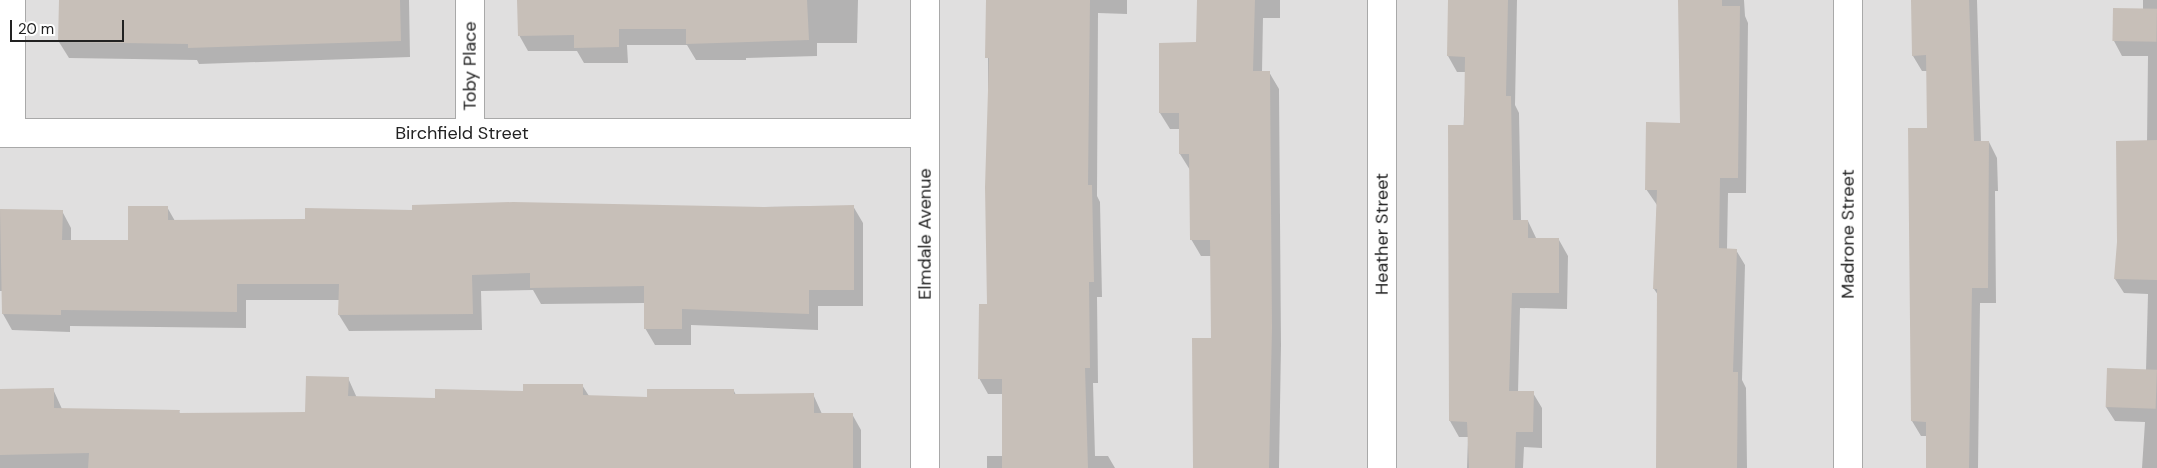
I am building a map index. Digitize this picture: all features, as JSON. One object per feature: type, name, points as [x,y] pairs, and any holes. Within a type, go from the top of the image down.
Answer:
[{"type":"street","points":[[6,133],[11,0]]},
{"type":"street","name":"Toby Place","points":[[470,0],[470,133]]},
{"type":"street","name":"Elmdale Avenue","points":[[925,0],[925,468]]},
{"type":"street","name":"Heather Street","points":[[1382,0],[1382,468]]},
{"type":"street","name":"Madrone Street","points":[[1848,0],[1848,468]]},
{"type":"street","name":"Birchfield Street","points":[[6,133],[925,133]]},
{"type":"shaded area","points":[[0,0],[2157,0],[2157,468],[0,468]]},
{"type":"building","points":[[59,0],[400,0],[401,41],[188,48],[188,44],[58,42]]},
{"type":"building","points":[[517,0],[807,0],[809,40],[686,44],[686,29],[619,29],[619,47],[574,48],[574,35],[518,36]]},
{"type":"building","points":[[986,0],[1090,0],[1088,185],[1092,185],[1094,282],[1089,282],[1090,368],[1085,368],[1088,468],[1002,468],[1002,379],[978,379],[979,304],[987,304],[985,187],[989,58],[985,58]]},
{"type":"building","points":[[1197,0],[1255,0],[1253,71],[1270,71],[1272,328],[1269,468],[1193,468],[1192,338],[1211,338],[1210,240],[1190,240],[1189,154],[1179,154],[1179,113],[1159,113],[1159,43],[1196,42]]},
{"type":"building","points":[[1448,0],[1508,0],[1506,96],[1511,96],[1513,220],[1528,220],[1528,238],[1559,238],[1559,293],[1512,293],[1509,391],[1534,391],[1533,432],[1516,432],[1515,468],[1469,468],[1467,422],[1449,421],[1448,125],[1464,125],[1465,57],[1447,56]]},
{"type":"building","points":[[1678,0],[1722,0],[1722,6],[1740,6],[1738,178],[1720,178],[1719,248],[1737,249],[1733,372],[1738,372],[1737,468],[1656,468],[1657,289],[1653,289],[1657,190],[1645,190],[1646,122],[1680,123]]},
{"type":"building","points":[[1911,0],[1969,0],[1974,141],[1989,141],[1988,288],[1972,288],[1969,468],[1926,468],[1926,422],[1911,421],[1908,128],[1927,128],[1926,55],[1912,56]]},
{"type":"building","points":[[2113,8],[2157,9],[2156,42],[2112,41]]},
{"type":"building","points":[[2157,140],[2157,280],[2114,279],[2117,242],[2116,141]]},
{"type":"building","points":[[513,202],[766,207],[854,205],[854,290],[809,290],[809,314],[682,309],[682,329],[644,329],[644,286],[530,288],[530,273],[472,275],[473,314],[338,315],[339,284],[237,284],[237,312],[61,310],[61,315],[2,314],[0,209],[63,210],[62,240],[128,240],[128,206],[168,206],[168,220],[305,219],[305,208],[412,210],[412,205]]},
{"type":"building","points":[[2107,368],[2157,370],[2156,409],[2106,407]]},
{"type":"building","points":[[306,376],[349,377],[348,396],[435,398],[435,389],[523,391],[523,384],[583,384],[583,395],[647,397],[647,389],[734,389],[734,394],[814,393],[814,413],[853,413],[853,468],[88,468],[89,453],[0,455],[0,389],[54,388],[54,408],[180,410],[179,413],[305,412]]}]
